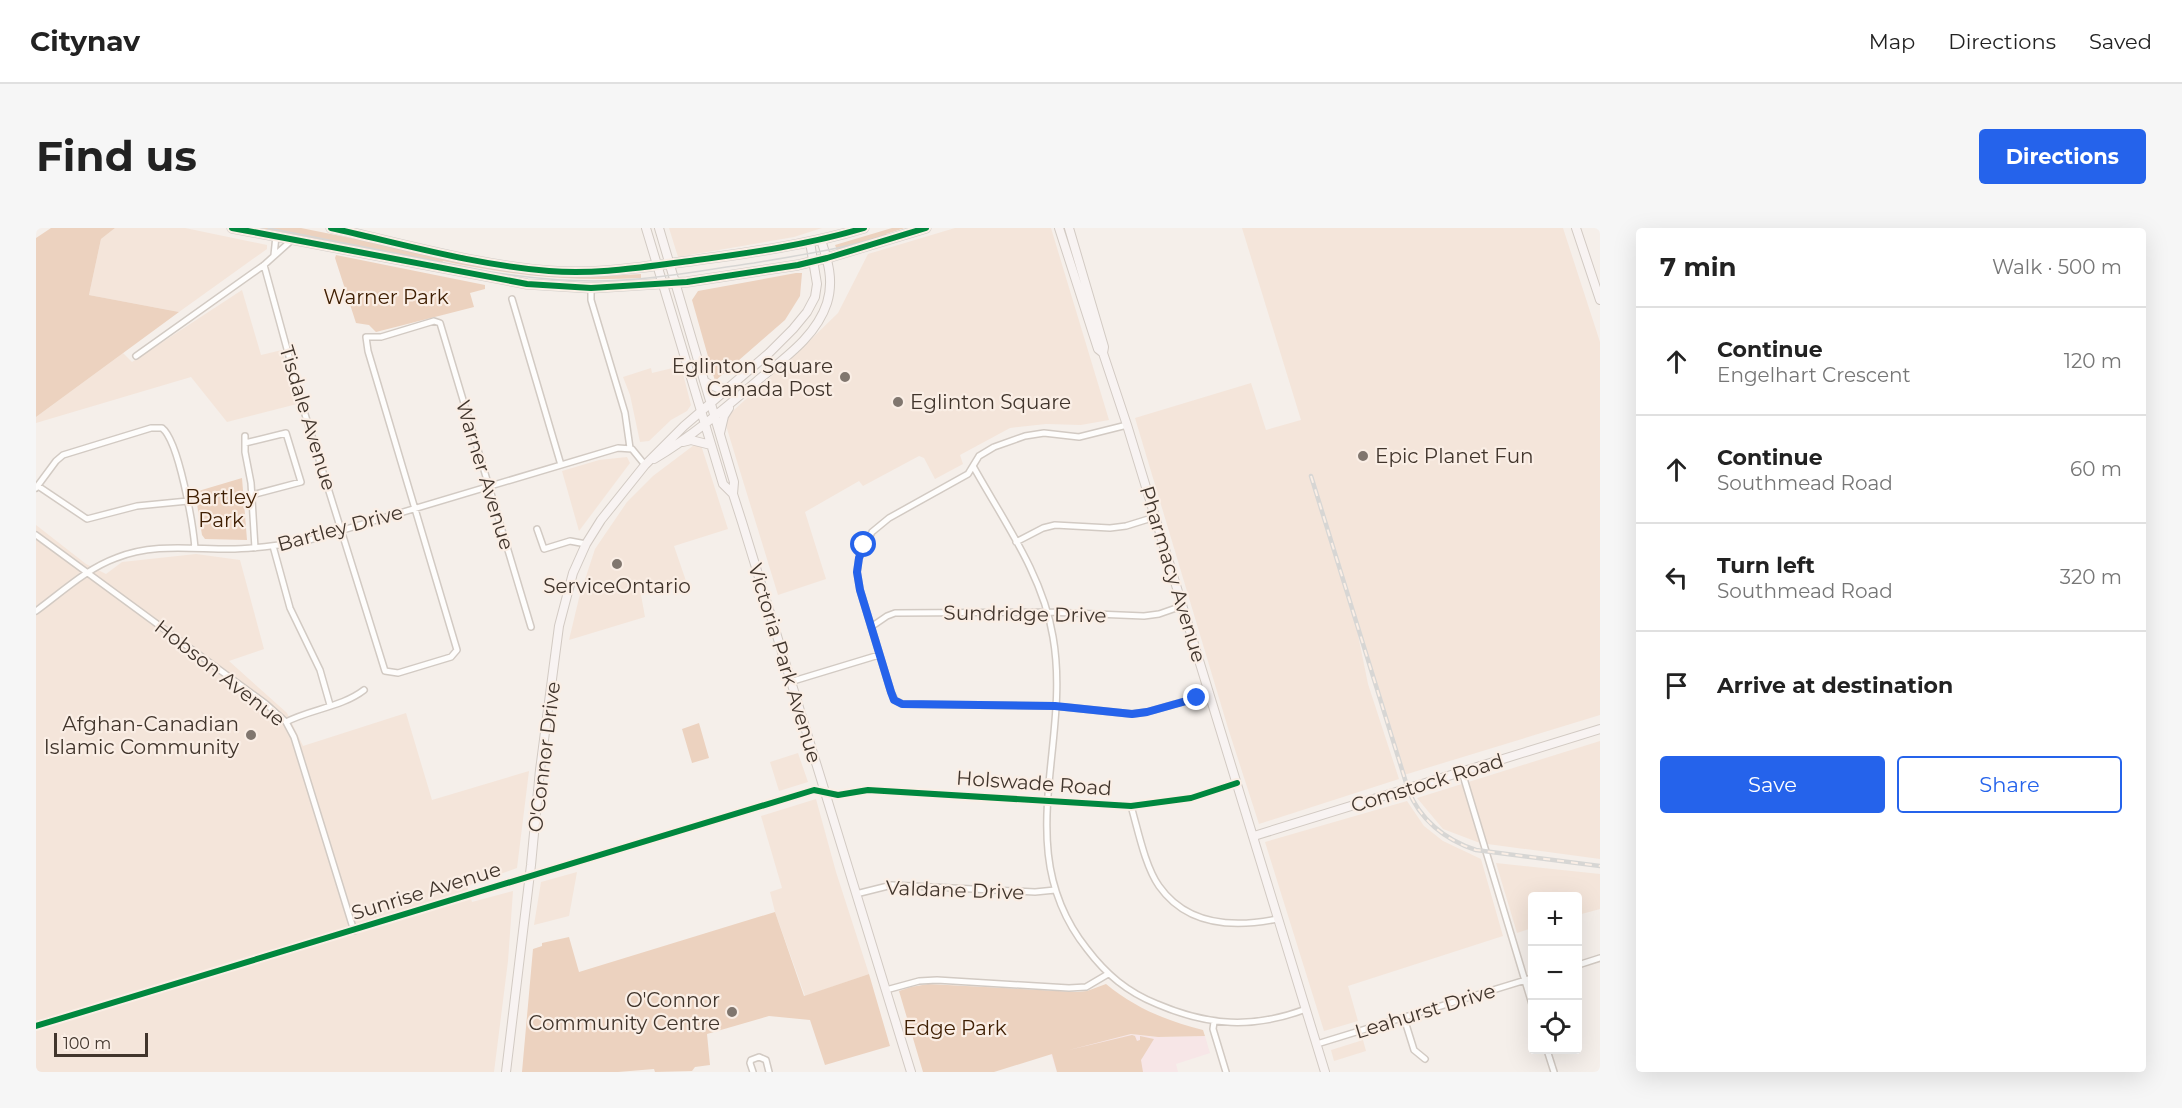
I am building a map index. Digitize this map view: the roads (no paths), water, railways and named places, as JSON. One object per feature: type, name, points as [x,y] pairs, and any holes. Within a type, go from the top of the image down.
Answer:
[{"type":"main road","points":[[232,228],[526,284],[591,288],[676,283],[814,262],[926,228]]},
{"type":"main road","points":[[330,228],[354,231],[498,265],[551,271],[610,272],[810,242],[864,228]]},
{"type":"main road","name":"Victoria Park Avenue","points":[[645,228],[723,484],[733,494]]},
{"type":"main road","name":"Victoria Park Avenue","points":[[659,228],[734,482],[733,494],[911,1072]]},
{"type":"main road","name":"Pharmacy Avenue","points":[[1059,228],[1098,349],[1103,353]]},
{"type":"main road","name":"Pharmacy Avenue","points":[[1069,228],[1104,347],[1103,353],[1238,783],[1277,919],[1325,1072]]},
{"type":"main road","points":[[1576,228],[1600,300]]},
{"type":"main road","points":[[705,424],[791,352],[818,322],[830,294],[827,258],[821,240]]},
{"type":"main road","points":[[702,411],[769,353],[807,312],[816,291],[810,242]]},
{"type":"main road","points":[[705,382],[718,388],[729,388]]},
{"type":"main road","points":[[720,435],[724,416],[732,402]]},
{"type":"main road","name":"O'Connor Drive","points":[[506,1072],[530,876],[540,770],[559,626],[573,573],[586,544],[607,512],[645,465],[702,411]]},
{"type":"main road","name":"O'Connor Drive","points":[[645,465],[705,424]]},
{"type":"main road","points":[[678,442],[691,440],[711,445]]},
{"type":"main road","name":"Comstock Road","points":[[1254,836],[1600,729]]},
{"type":"street","points":[[273,257],[276,236]]},
{"type":"street","points":[[136,356],[264,265],[294,238]]},
{"type":"street","name":"Tisdale Avenue","points":[[264,265],[304,411],[382,666],[388,673],[398,673],[451,657],[457,650],[414,508]]},
{"type":"street","points":[[591,288],[591,300],[625,413],[630,448],[637,453],[645,465]]},
{"type":"street","points":[[512,299],[561,465]]},
{"type":"street","name":"Warner Avenue","points":[[414,508],[368,351],[366,337],[381,337],[434,321],[440,324],[531,627]]},
{"type":"street","points":[[1127,425],[1079,437],[1044,434],[1025,436],[994,447],[980,456],[968,474],[880,523],[868,537],[859,558],[857,572],[879,655],[894,700],[902,704],[1055,706],[1132,714],[1210,694]]},
{"type":"street","points":[[188,501],[137,506],[87,519],[37,487],[63,454],[158,427],[170,436],[188,501],[195,548]]},
{"type":"street","points":[[252,495],[301,482],[286,433],[245,439],[244,452],[252,495],[255,548]]},
{"type":"street","name":"Bartley Drive","points":[[36,611],[87,573],[113,559],[131,553],[155,549],[255,548],[306,541],[618,448],[630,448]]},
{"type":"street","points":[[973,466],[1016,542],[1048,612],[1056,653],[1047,851],[1055,890],[1065,915],[1082,942],[1108,974],[1128,990],[1146,1000],[1182,1015],[1214,1022],[1257,1022],[1306,1009]]},
{"type":"street","points":[[1016,542],[1043,528],[1055,525],[1110,528],[1126,526],[1155,517]]},
{"type":"street","points":[[537,529],[544,549],[570,541],[586,544]]},
{"type":"street","name":"Hobson Avenue","points":[[36,535],[266,704],[286,722],[294,737],[354,931]]},
{"type":"street","points":[[273,546],[291,608],[320,670],[330,705]]},
{"type":"street","name":"Sundridge Drive","points":[[871,627],[895,613],[1048,612],[1144,616],[1159,614],[1182,606]]},
{"type":"street","points":[[790,682],[879,655]]},
{"type":"street","points":[[286,722],[354,697],[364,690]]},
{"type":"street","points":[[1462,772],[1532,1000]]},
{"type":"street","name":"Holswade Road","points":[[825,794],[838,795],[868,790],[1131,806],[1191,798],[1238,783]]},
{"type":"street","name":"Sunrise Avenue","points":[[36,1026],[814,790],[825,794]]},
{"type":"street","points":[[1131,806],[1151,871],[1158,885],[1187,912],[1213,923],[1239,925],[1277,919]]},
{"type":"street","name":"Valdane Drive","points":[[856,894],[892,885],[1035,892],[1055,890]]},
{"type":"street","points":[[1582,964],[1600,958]]},
{"type":"street","points":[[886,990],[919,981],[938,980],[1068,988],[1086,987],[1108,974]]},
{"type":"street","name":"Leahurst Drive","points":[[1317,1044],[1528,980]]},
{"type":"street","points":[[1404,1018],[1414,1050],[1425,1059]]},
{"type":"street","points":[[1214,1022],[1213,1029],[1226,1072]]},
{"type":"street","points":[[1548,1054],[1554,1072]]},
{"type":"street","points":[[753,1072],[751,1060],[759,1057],[766,1060],[769,1072]]},
{"type":"tram line","points":[[268,228],[491,272],[573,281],[656,277],[754,263],[852,245],[909,228]]},
{"type":"railway","points":[[1311,476],[1408,789],[1419,810],[1434,827],[1476,850],[1600,866]]},
{"type":"place","name":"Eglinton Square Canada Post","points":[[845,377]]},
{"type":"place","name":"Eglinton Square","points":[[898,402]]},
{"type":"place","name":"Epic Planet Fun","points":[[1363,456]]},
{"type":"place","name":"ServiceOntario","points":[[617,564]]},
{"type":"place","name":"Afghan-Canadian Islamic Community","points":[[251,735]]},
{"type":"place","name":"O'Connor Community Centre","points":[[732,1012]]},
{"type":"park label","name":"Warner Park","points":[[386,297]]},
{"type":"park label","name":"Bartley Park","points":[[221,508]]},
{"type":"park label","name":"Edge Park","points":[[955,1028]]}]
